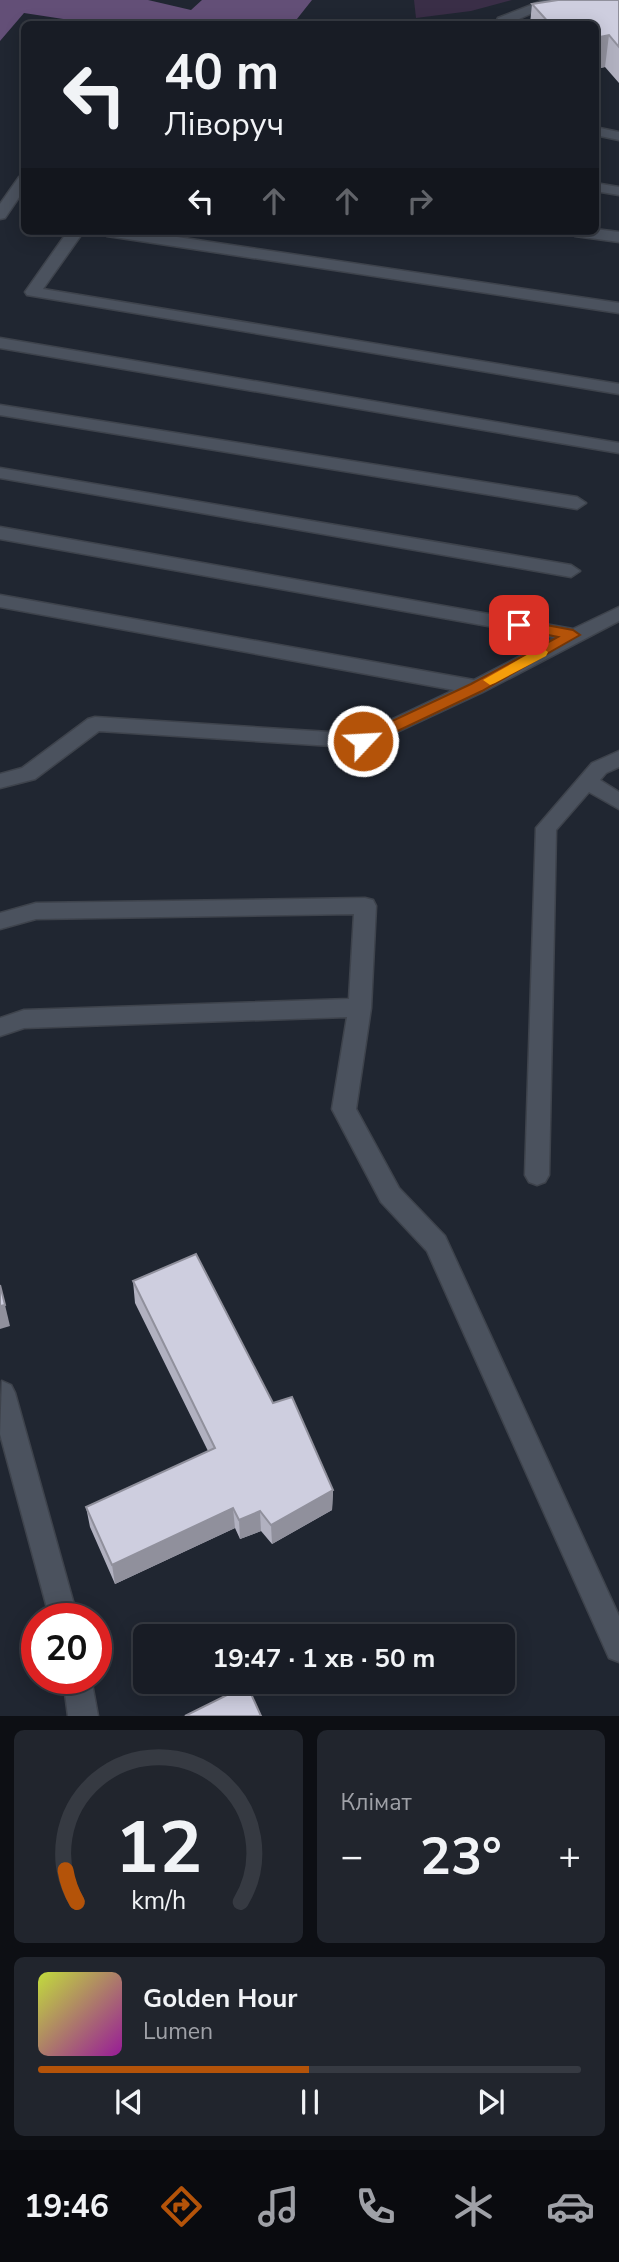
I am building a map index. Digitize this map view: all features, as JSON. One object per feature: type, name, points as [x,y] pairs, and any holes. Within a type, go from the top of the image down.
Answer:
[{"type":"street","points":[[503,21],[555,0]]},
{"type":"street","points":[[599,132],[619,136]]},
{"type":"street","points":[[0,215],[21,184]]},
{"type":"street","points":[[599,188],[619,191]]},
{"type":"street","points":[[599,234],[619,237]]},
{"type":"street","points":[[73,235],[33,292],[619,389]]},
{"type":"street","points":[[134,235],[619,308]]},
{"type":"street","points":[[0,343],[619,448]]},
{"type":"street","points":[[0,410],[577,503]]},
{"type":"street","points":[[0,473],[571,571]]},
{"type":"street","points":[[0,533],[573,635]]},
{"type":"street","points":[[0,601],[476,687]]},
{"type":"street","points":[[0,781],[28,774],[95,724],[363,741],[476,687],[619,613]]},
{"type":"street","points":[[537,1175],[546,828],[599,768],[619,758]]},
{"type":"street","points":[[587,780],[619,802]]},
{"type":"street","points":[[0,920],[36,911],[365,906],[360,1008],[344,1109],[390,1195],[436,1244],[619,1648]]},
{"type":"street","points":[[0,1027],[24,1019],[360,1008]]},
{"type":"street","points":[[2,1394],[60,1603]]},
{"type":"street","points":[[80,1694],[83,1716]]},
{"type":"shaded area","points":[[0,0],[148,0],[191,10],[202,0],[312,0],[295,21],[76,21],[24,13],[0,41]]},
{"type":"shaded area","points":[[414,0],[512,0],[471,11],[416,18]]},
{"type":"building","points":[[558,0],[619,0],[619,47],[609,35],[599,37],[599,21],[547,21],[532,4]]},
{"type":"building","points":[[196,1254],[273,1403],[292,1397],[333,1490],[271,1525],[260,1511],[239,1520],[233,1508],[112,1565],[86,1507],[215,1448],[133,1281]]},
{"type":"building","points":[[0,1285],[5,1305],[0,1306]]},
{"type":"building","points":[[229,1694],[251,1694],[261,1716],[185,1716]]},
{"type":"slow traffic","points":[[490,680],[541,652]]},
{"type":"route","points":[[363,741],[476,687],[573,635],[519,625]]}]
